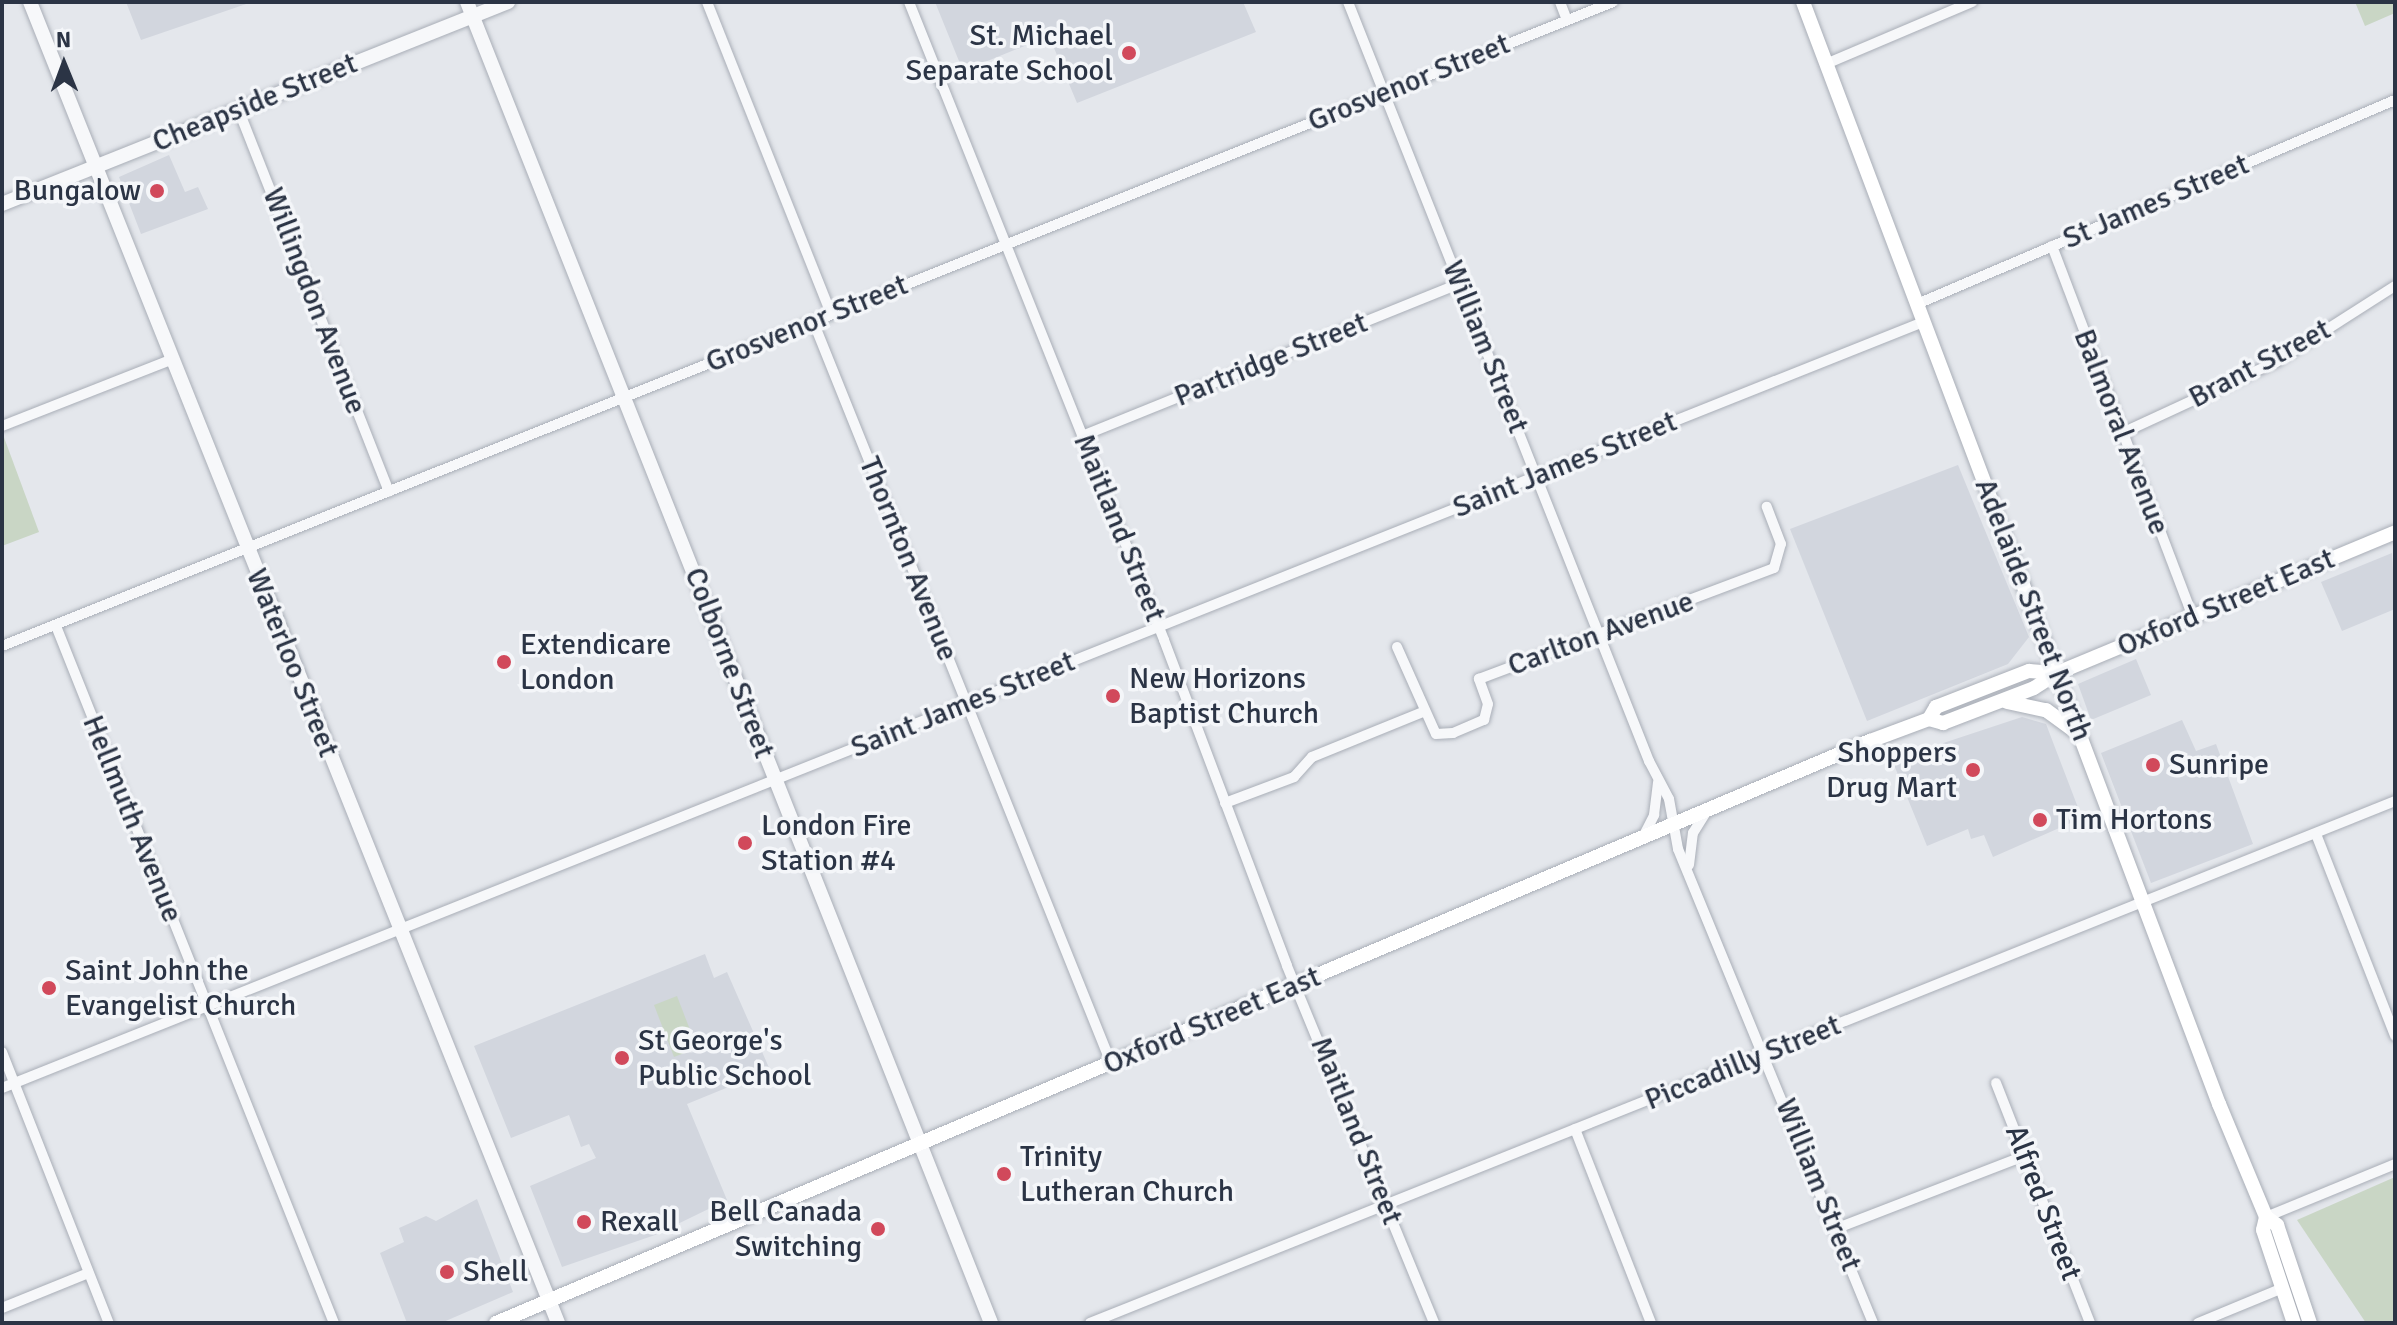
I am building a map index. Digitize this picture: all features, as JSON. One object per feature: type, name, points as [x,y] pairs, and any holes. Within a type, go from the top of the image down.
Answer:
[{"type":"main road","name":"Adelaide Street North","points":[[1803,2],[2266,1217],[2277,1225],[2310,1323]]},
{"type":"main road","name":"Oxford Street East","points":[[1929,719],[1943,723],[2038,687],[2057,673],[2395,532]]},
{"type":"main road","name":"Oxford Street East","points":[[496,1323],[1929,719],[1936,707],[2029,671],[2057,673]]},
{"type":"main road","points":[[1998,702],[2046,710],[2081,736]]},
{"type":"main road","name":"Adelaide Street North","points":[[2266,1217],[2263,1230],[2294,1323]]},
{"type":"street","name":"Waterloo Street","points":[[30,2],[170,360],[558,1323]]},
{"type":"street","name":"Cheapside Street","points":[[2,204],[239,111],[470,9],[508,2]]},
{"type":"street","points":[[707,2],[831,314]]},
{"type":"street","name":"Maitland Street","points":[[909,2],[1158,626],[1296,985],[1434,1323]]},
{"type":"street","name":"William Street","points":[[1348,2],[1658,782],[1669,799],[1678,849],[1689,865],[1873,1323]]},
{"type":"street","points":[[1560,2],[1567,20]]},
{"type":"street","name":"Grosvenor Street","points":[[2,646],[1613,2]]},
{"type":"street","points":[[1826,64],[1972,2]]},
{"type":"street","name":"Colborne Street","points":[[470,9],[991,1323]]},
{"type":"street","name":"St James Street","points":[[1917,304],[2395,100]]},
{"type":"street","name":"Willingdon Avenue","points":[[239,111],[389,492]]},
{"type":"street","name":"Balmoral Avenue","points":[[2052,246],[2120,434],[2193,617]]},
{"type":"street","name":"Partridge Street","points":[[1082,436],[1460,283]]},
{"type":"street","name":"Brant Street","points":[[2120,434],[2276,362],[2395,286]]},
{"type":"street","name":"Thornton Avenue","points":[[813,321],[1111,1063]]},
{"type":"street","name":"Saint James Street","points":[[2,1088],[1923,322]]},
{"type":"street","points":[[2,426],[170,360]]},
{"type":"street","name":"Carlton Avenue","points":[[1423,712],[1436,734],[1484,720],[1488,704],[1479,679],[1774,568],[1781,544],[1767,507]]},
{"type":"street","name":"Hellmuth Avenue","points":[[56,626],[334,1323]]},
{"type":"street","points":[[1225,803],[1294,777],[1312,757],[1423,712],[1397,647]]},
{"type":"street","points":[[1642,839],[1654,815],[1658,782]]},
{"type":"street","name":"Piccadilly Street","points":[[1090,1323],[2395,801]]},
{"type":"street","points":[[1689,865],[1693,833],[1706,812]]},
{"type":"street","points":[[2316,834],[2395,1036]]},
{"type":"street","points":[[2,1052],[109,1323]]},
{"type":"street","name":"Alfred Street","points":[[1996,1083],[2090,1323]]},
{"type":"street","points":[[1575,1129],[1651,1323]]},
{"type":"street","points":[[1835,1229],[2024,1156]]},
{"type":"street","points":[[2266,1217],[2395,1164]]},
{"type":"street","points":[[2,1308],[88,1273]]},
{"type":"street","points":[[2198,1323],[2283,1288]]},
{"type":"shaded area","points":[[126,2],[252,2],[141,40]]},
{"type":"shaded area","name":"St. Michael Separate School","points":[[935,2],[1243,2],[1256,32],[1077,103],[1049,36],[963,71]]},
{"type":"shaded area","points":[[169,155],[185,192],[198,187],[208,209],[141,234],[119,177]]},
{"type":"shaded area","points":[[1958,465],[2029,637],[2008,664],[1867,721],[1790,529]]},
{"type":"shaded area","points":[[2392,553],[2395,609],[2342,631],[2321,582]]},
{"type":"shaded area","points":[[2136,659],[2151,695],[2091,720],[2078,684]]},
{"type":"shaded area","points":[[2022,717],[2046,724],[2082,818],[1993,857],[1984,835],[1971,839],[1968,829],[1927,846],[1892,760]]},
{"type":"shaded area","points":[[2182,720],[2196,751],[2216,744],[2253,844],[2151,883],[2101,753]]},
{"type":"shaded area","name":"St George's Public School","points":[[705,954],[714,978],[727,972],[770,1070],[687,1104],[727,1200],[655,1235],[562,1267],[530,1186],[596,1158],[589,1144],[581,1147],[569,1115],[511,1138],[474,1046]]},
{"type":"shaded area","points":[[477,1199],[513,1292],[441,1323],[407,1323],[380,1253],[404,1242],[399,1228],[426,1216],[436,1221]]},
{"type":"green space","points":[[2355,2],[2395,2],[2395,13],[2365,26]]},
{"type":"green space","points":[[2,432],[39,532],[2,546]]},
{"type":"green space","points":[[677,996],[697,1048],[674,1057],[654,1005]]},
{"type":"green space","points":[[2395,1177],[2395,1323],[2366,1323],[2297,1220]]},
{"type":"place","name":"St. Michael Separate School","points":[[1129,53]]},
{"type":"place","name":"Bungalow","points":[[157,191]]},
{"type":"place","name":"Extendicare London","points":[[504,662]]},
{"type":"place","name":"New Horizons Baptist Church","points":[[1113,696]]},
{"type":"place","name":"Sunripe","points":[[2153,765]]},
{"type":"place","name":"Shoppers Drug Mart","points":[[1973,770]]},
{"type":"place","name":"Tim Hortons","points":[[2040,820]]},
{"type":"place","name":"London Fire Station #4","points":[[745,843]]},
{"type":"place","name":"Saint John the Evangelist Church","points":[[49,988]]},
{"type":"place","name":"St George's Public School","points":[[622,1058]]},
{"type":"place","name":"Trinity Lutheran Church","points":[[1004,1174]]},
{"type":"place","name":"Rexall","points":[[584,1222]]},
{"type":"place","name":"Bell Canada Switching","points":[[878,1229]]},
{"type":"place","name":"Shell","points":[[447,1272]]}]
